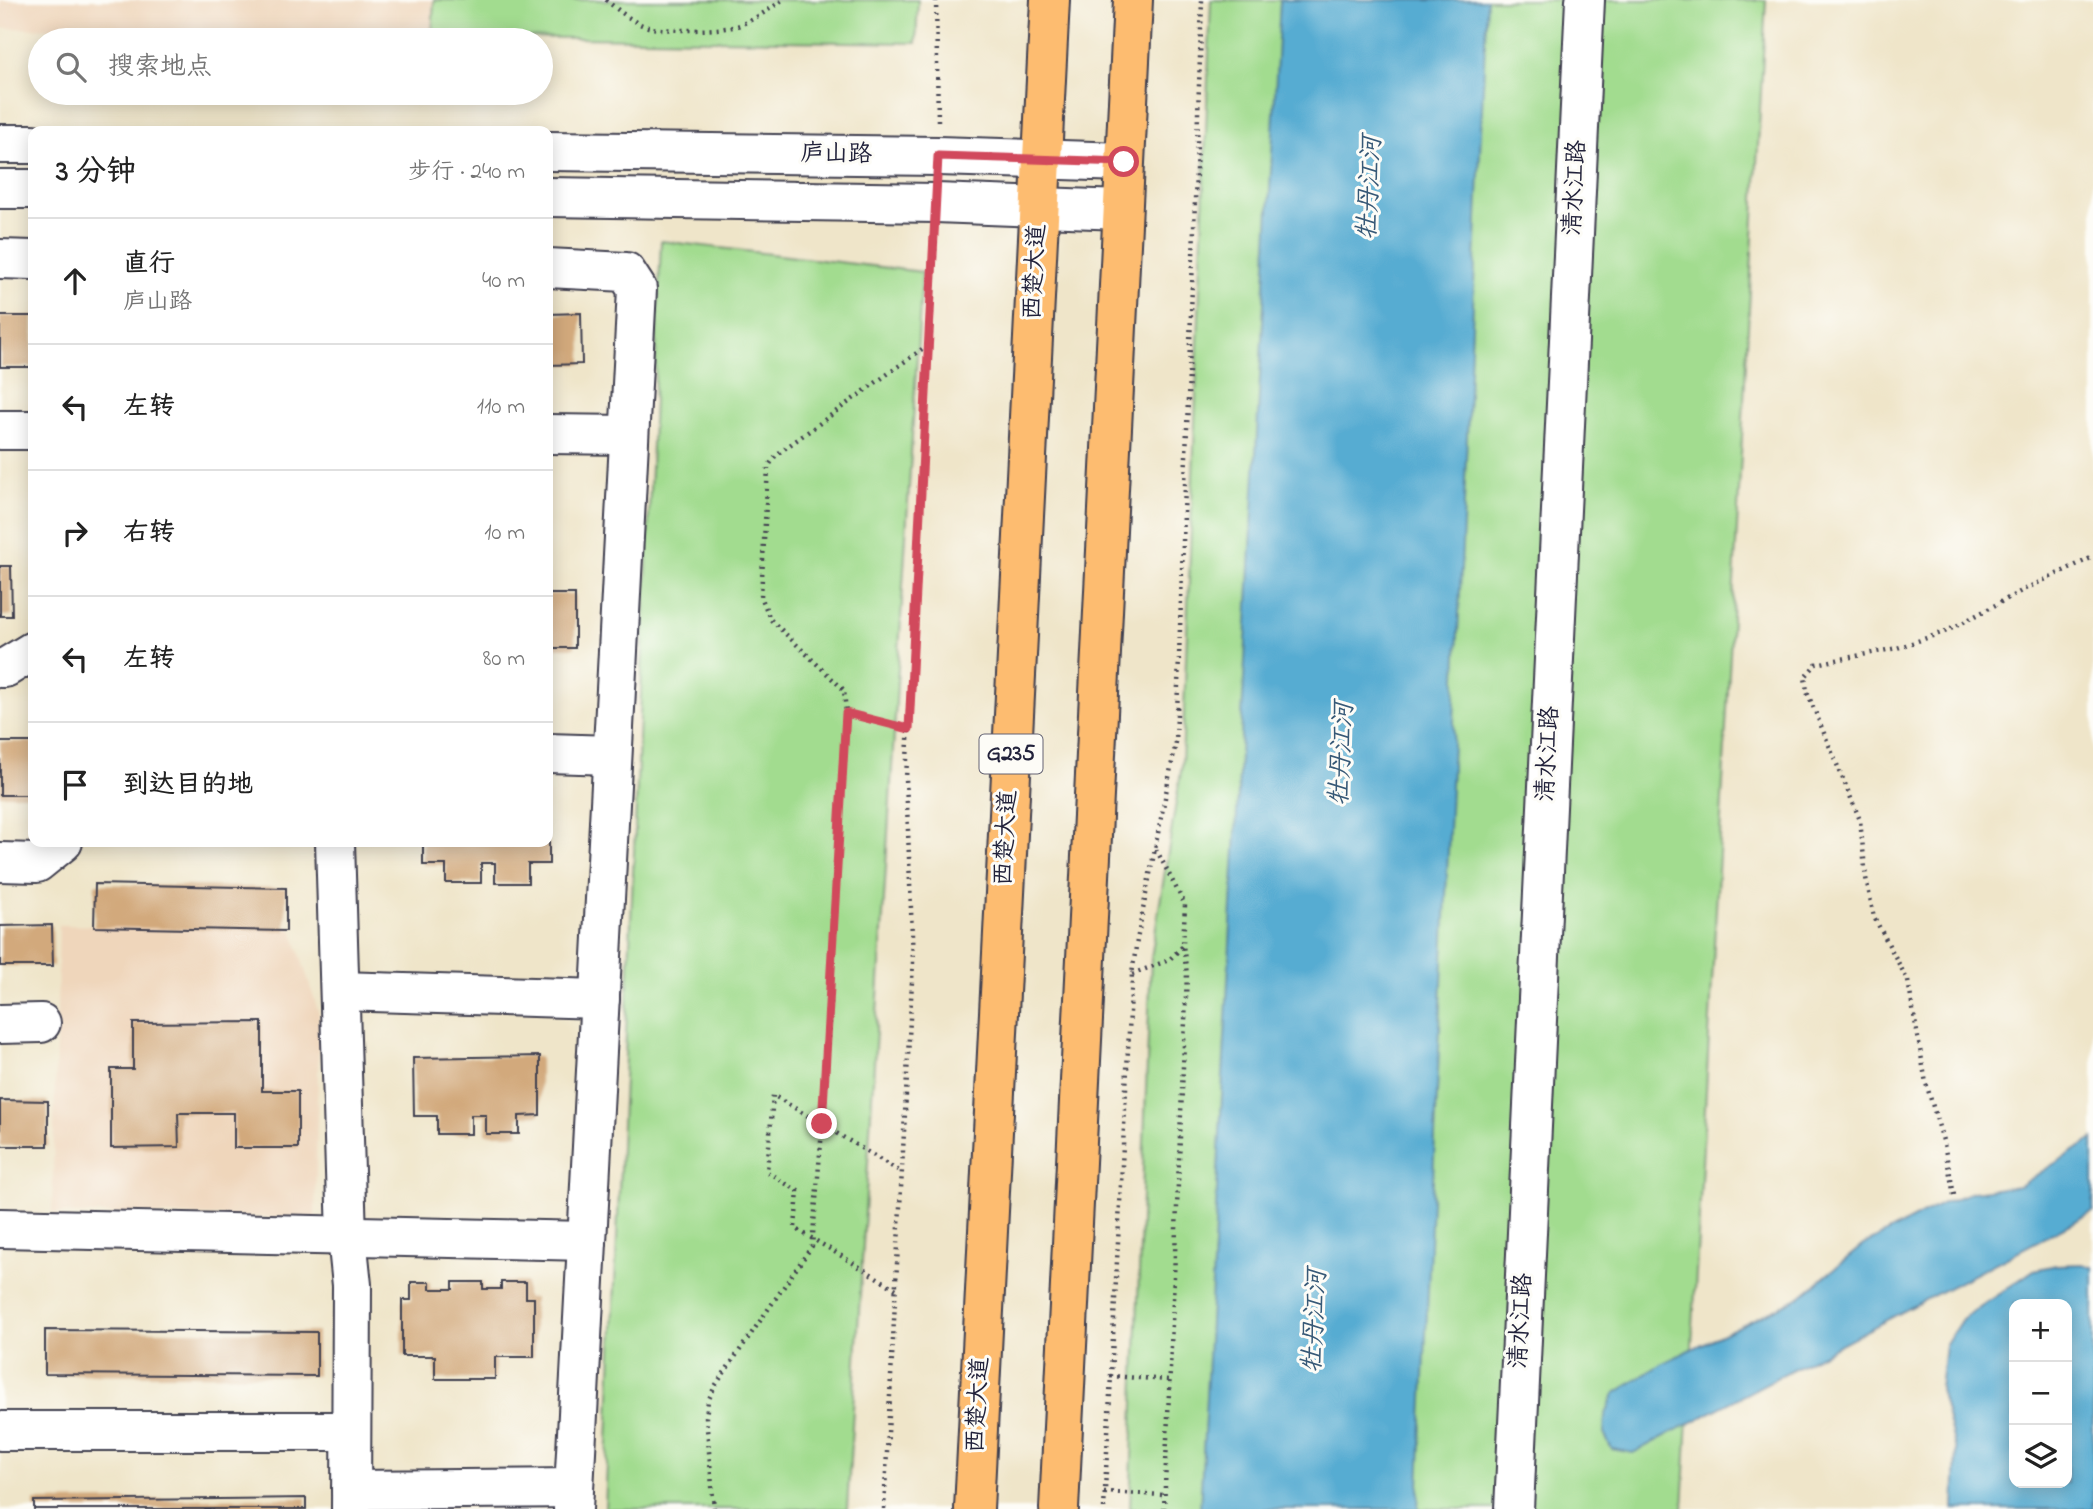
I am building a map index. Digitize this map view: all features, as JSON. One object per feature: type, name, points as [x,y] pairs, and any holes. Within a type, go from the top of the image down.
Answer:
[{"type":"highway","name":"西楚大道","points":[[974,1509],[1050,0]]},
{"type":"highway","points":[[1059,1509],[1133,0]]},
{"type":"street","name":"清水江路","points":[[1514,1509],[1585,0]]},
{"type":"street","points":[[0,144],[28,144]]},
{"type":"street","name":"庐山路","points":[[553,151],[938,156],[1124,162]]},
{"type":"street","points":[[0,189],[28,189]]},
{"type":"street","name":"庐山路","points":[[553,197],[936,203],[1122,210]]},
{"type":"street","points":[[0,259],[28,260]]},
{"type":"street","points":[[335,847],[347,1237],[352,1284],[351,1499],[573,1498],[636,289],[626,272],[553,268]]},
{"type":"street","points":[[0,430],[28,430]]},
{"type":"street","points":[[553,434],[629,435]]},
{"type":"street","points":[[0,668],[5,668],[28,654]]},
{"type":"street","points":[[553,753],[612,755]]},
{"type":"street","points":[[0,862],[37,863],[57,847]]},
{"type":"street","points":[[340,991],[600,999]]},
{"type":"street","points":[[0,1024],[41,1023]]},
{"type":"street","points":[[0,1228],[587,1241]]},
{"type":"street","points":[[0,1431],[351,1431]]},
{"type":"path","points":[[606,0],[640,24],[652,28],[697,30],[738,26],[782,0]]},
{"type":"path","points":[[936,0],[938,156]]},
{"type":"path","points":[[1104,1509],[1132,974],[1136,940],[1176,743],[1202,0]]},
{"type":"path","points":[[884,1509],[913,962],[906,778],[936,203]]},
{"type":"path","points":[[714,1509],[706,1417],[708,1401],[715,1386],[812,1246],[813,1240],[846,713],[844,690],[770,619],[764,609],[761,596],[768,467],[776,455],[929,344]]},
{"type":"path","points":[[1954,1195],[1944,1144],[1926,1083],[1908,981],[1874,917],[1866,878],[1860,820],[1807,692],[1805,677],[1816,664],[1896,648],[1947,631],[2027,588],[2093,557]]},
{"type":"path","points":[[846,713],[909,729]]},
{"type":"path","points":[[1155,847],[1185,905],[1183,946],[1187,974],[1164,1509]]},
{"type":"path","points":[[1132,974],[1169,960],[1183,946]]},
{"type":"path","points":[[895,1289],[795,1228],[798,1191],[767,1172],[773,1095],[901,1172]]},
{"type":"path","points":[[1110,1376],[1169,1380]]},
{"type":"path","points":[[1104,1492],[1164,1495]]},
{"type":"shaded area","points":[[0,0],[434,0],[432,28],[0,28]]},
{"type":"shaded area","points":[[59,925],[292,929],[319,1014],[315,1218],[52,1213]]},
{"type":"green space","points":[[434,0],[918,0],[916,43],[553,38],[553,28],[432,28]]},
{"type":"green space","points":[[1211,0],[1766,0],[1683,1509],[1130,1509],[1151,958],[1182,765]]},
{"type":"green space","points":[[661,241],[922,272],[847,1509],[605,1509]]},
{"type":"water","name":"牡丹江河","points":[[1280,0],[1487,0],[1418,1509],[1200,1509]]},
{"type":"water","points":[[2093,1139],[2093,1212],[1633,1453],[1612,1449],[1604,1434],[1605,1416],[1614,1394],[1663,1363],[1800,1297],[1863,1245],[1941,1204],[1972,1192],[2019,1186]]},
{"type":"water","points":[[2082,1264],[2093,1267],[2093,1509],[1954,1509],[1956,1450],[1940,1389],[1945,1345],[1962,1319],[2034,1270],[2056,1265]]},
{"type":"building","points":[[581,313],[582,364],[553,365],[553,314]]},
{"type":"building","points":[[0,316],[28,316],[28,367],[0,367]]},
{"type":"building","points":[[0,566],[11,566],[12,616],[0,616]]},
{"type":"building","points":[[553,594],[575,594],[575,648],[553,648]]},
{"type":"building","points":[[0,742],[28,742],[28,795],[0,795]]},
{"type":"building","points":[[423,847],[549,847],[549,864],[528,864],[528,883],[495,883],[495,863],[481,863],[481,883],[446,883],[446,865],[423,865]]},
{"type":"building","points":[[95,884],[286,888],[286,931],[94,927]]},
{"type":"building","points":[[52,925],[53,966],[0,966],[0,926]]},
{"type":"building","points":[[262,1022],[262,1091],[298,1091],[298,1148],[234,1148],[234,1113],[178,1113],[179,1147],[111,1148],[111,1069],[133,1069],[133,1023]]},
{"type":"building","points":[[540,1056],[540,1115],[519,1116],[519,1134],[486,1134],[486,1115],[471,1115],[471,1134],[437,1134],[437,1116],[414,1116],[413,1058]]},
{"type":"building","points":[[0,1100],[48,1101],[48,1146],[0,1146]]},
{"type":"building","points":[[411,1282],[430,1282],[430,1289],[453,1289],[453,1282],[483,1282],[483,1289],[501,1289],[501,1282],[526,1282],[526,1298],[534,1298],[534,1357],[495,1357],[495,1379],[435,1379],[435,1356],[402,1356],[402,1300],[411,1300]]},
{"type":"building","points":[[45,1330],[317,1332],[317,1376],[45,1374]]},
{"type":"building","points":[[306,1498],[306,1509],[34,1509],[34,1501]]},
{"type":"route","points":[[822,1124],[846,713],[909,729],[938,156],[1124,162]]}]
